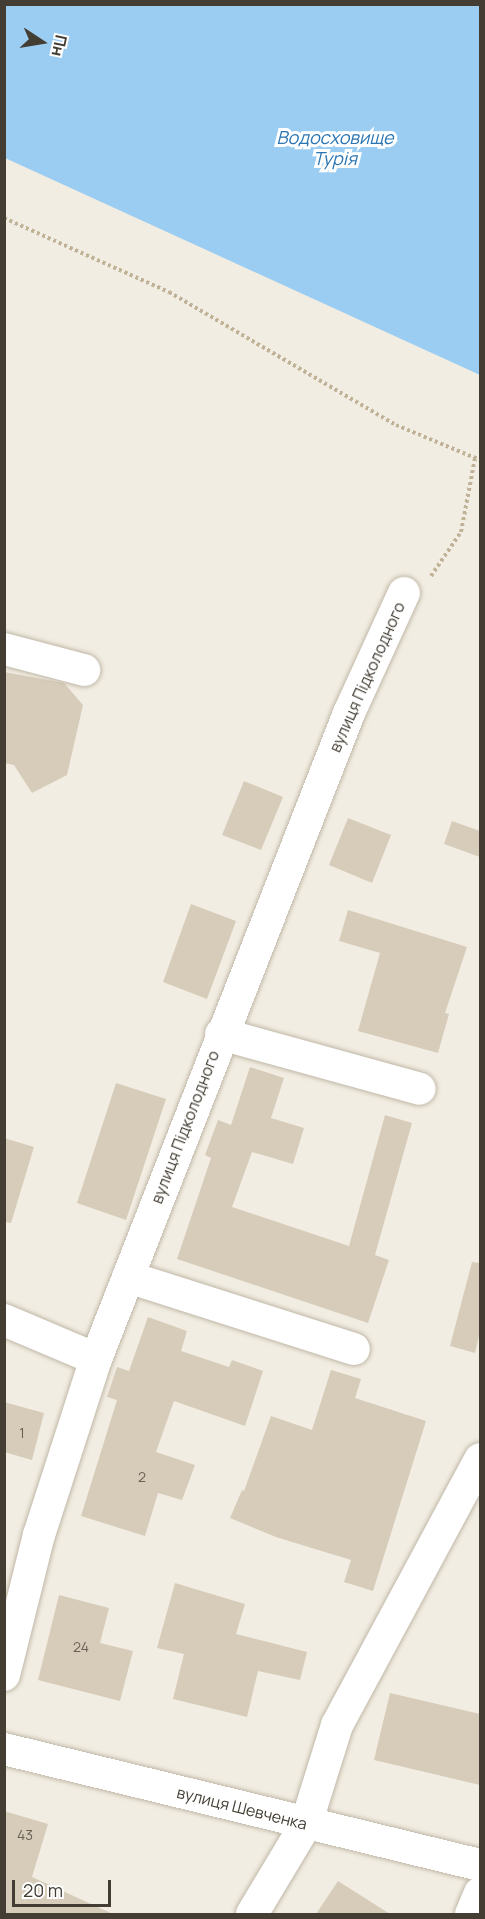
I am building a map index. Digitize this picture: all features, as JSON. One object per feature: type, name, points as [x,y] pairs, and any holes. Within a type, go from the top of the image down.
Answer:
[{"type":"street","name":"вулиця Підколодного","points":[[4,1675],[39,1535],[96,1359],[221,1034],[349,713],[404,593]]},
{"type":"street","points":[[4,649],[84,670]]},
{"type":"street","points":[[221,1034],[420,1089]]},
{"type":"street","points":[[128,1277],[354,1349]]},
{"type":"street","points":[[4,1320],[96,1359]]},
{"type":"street","points":[[252,1914],[306,1824],[337,1725],[480,1459]]},
{"type":"street","name":"вулиця Шевченка","points":[[4,1749],[480,1865]]},
{"type":"street","points":[[471,1914],[480,1893]]},
{"type":"path","points":[[4,218],[170,292],[396,425],[480,460]]},
{"type":"path","points":[[404,593],[434,573],[461,532],[475,458]]},
{"type":"water","name":"Водосховище Турія","points":[[5,4],[480,5],[480,375],[5,158]]},
{"type":"building","points":[[4,672],[64,683],[83,705],[67,775],[32,793],[14,765],[4,763]]},
{"type":"building","points":[[244,781],[283,797],[261,850],[222,835]]},
{"type":"building","points":[[348,818],[391,835],[372,883],[329,865]]},
{"type":"building","points":[[452,821],[480,831],[480,857],[444,844]]},
{"type":"building","points":[[191,904],[236,921],[207,999],[163,982]]},
{"type":"building","points":[[348,910],[467,947],[445,1013],[449,1014],[438,1053],[358,1031],[380,953],[339,941]]},
{"type":"building","points":[[250,1067],[284,1078],[271,1118],[304,1128],[293,1164],[252,1152],[232,1207],[349,1246],[385,1115],[412,1123],[375,1255],[389,1260],[368,1323],[177,1259],[211,1158],[205,1155],[218,1120],[231,1125]]},
{"type":"building","points":[[116,1083],[166,1099],[126,1220],[77,1203]]},
{"type":"building","points":[[4,1138],[34,1147],[11,1223],[4,1222]]},
{"type":"building","points":[[472,1262],[480,1263],[480,1332],[475,1353],[450,1346]]},
{"type":"building","points":[[148,1317],[187,1331],[181,1351],[229,1367],[232,1360],[263,1371],[245,1426],[174,1401],[156,1452],[195,1465],[182,1500],[158,1493],[145,1536],[81,1516],[117,1400],[107,1397],[117,1367],[129,1371]]},
{"type":"building","points":[[331,1370],[361,1379],[355,1398],[426,1421],[373,1591],[344,1582],[351,1560],[276,1537],[230,1518],[242,1490],[244,1491],[271,1416],[312,1430]]},
{"type":"building","points":[[4,1402],[44,1413],[32,1460],[4,1452]]},
{"type":"building","points":[[175,1583],[245,1604],[236,1634],[307,1652],[300,1680],[258,1671],[247,1717],[173,1699],[184,1654],[157,1648]]},
{"type":"building","points":[[59,1595],[109,1608],[100,1643],[133,1651],[120,1701],[38,1680]]},
{"type":"building","points":[[390,1693],[480,1714],[480,1785],[374,1760]]},
{"type":"building","points":[[4,1811],[48,1824],[32,1877],[113,1914],[4,1914]]},
{"type":"building","points":[[338,1881],[390,1914],[316,1914]]}]
